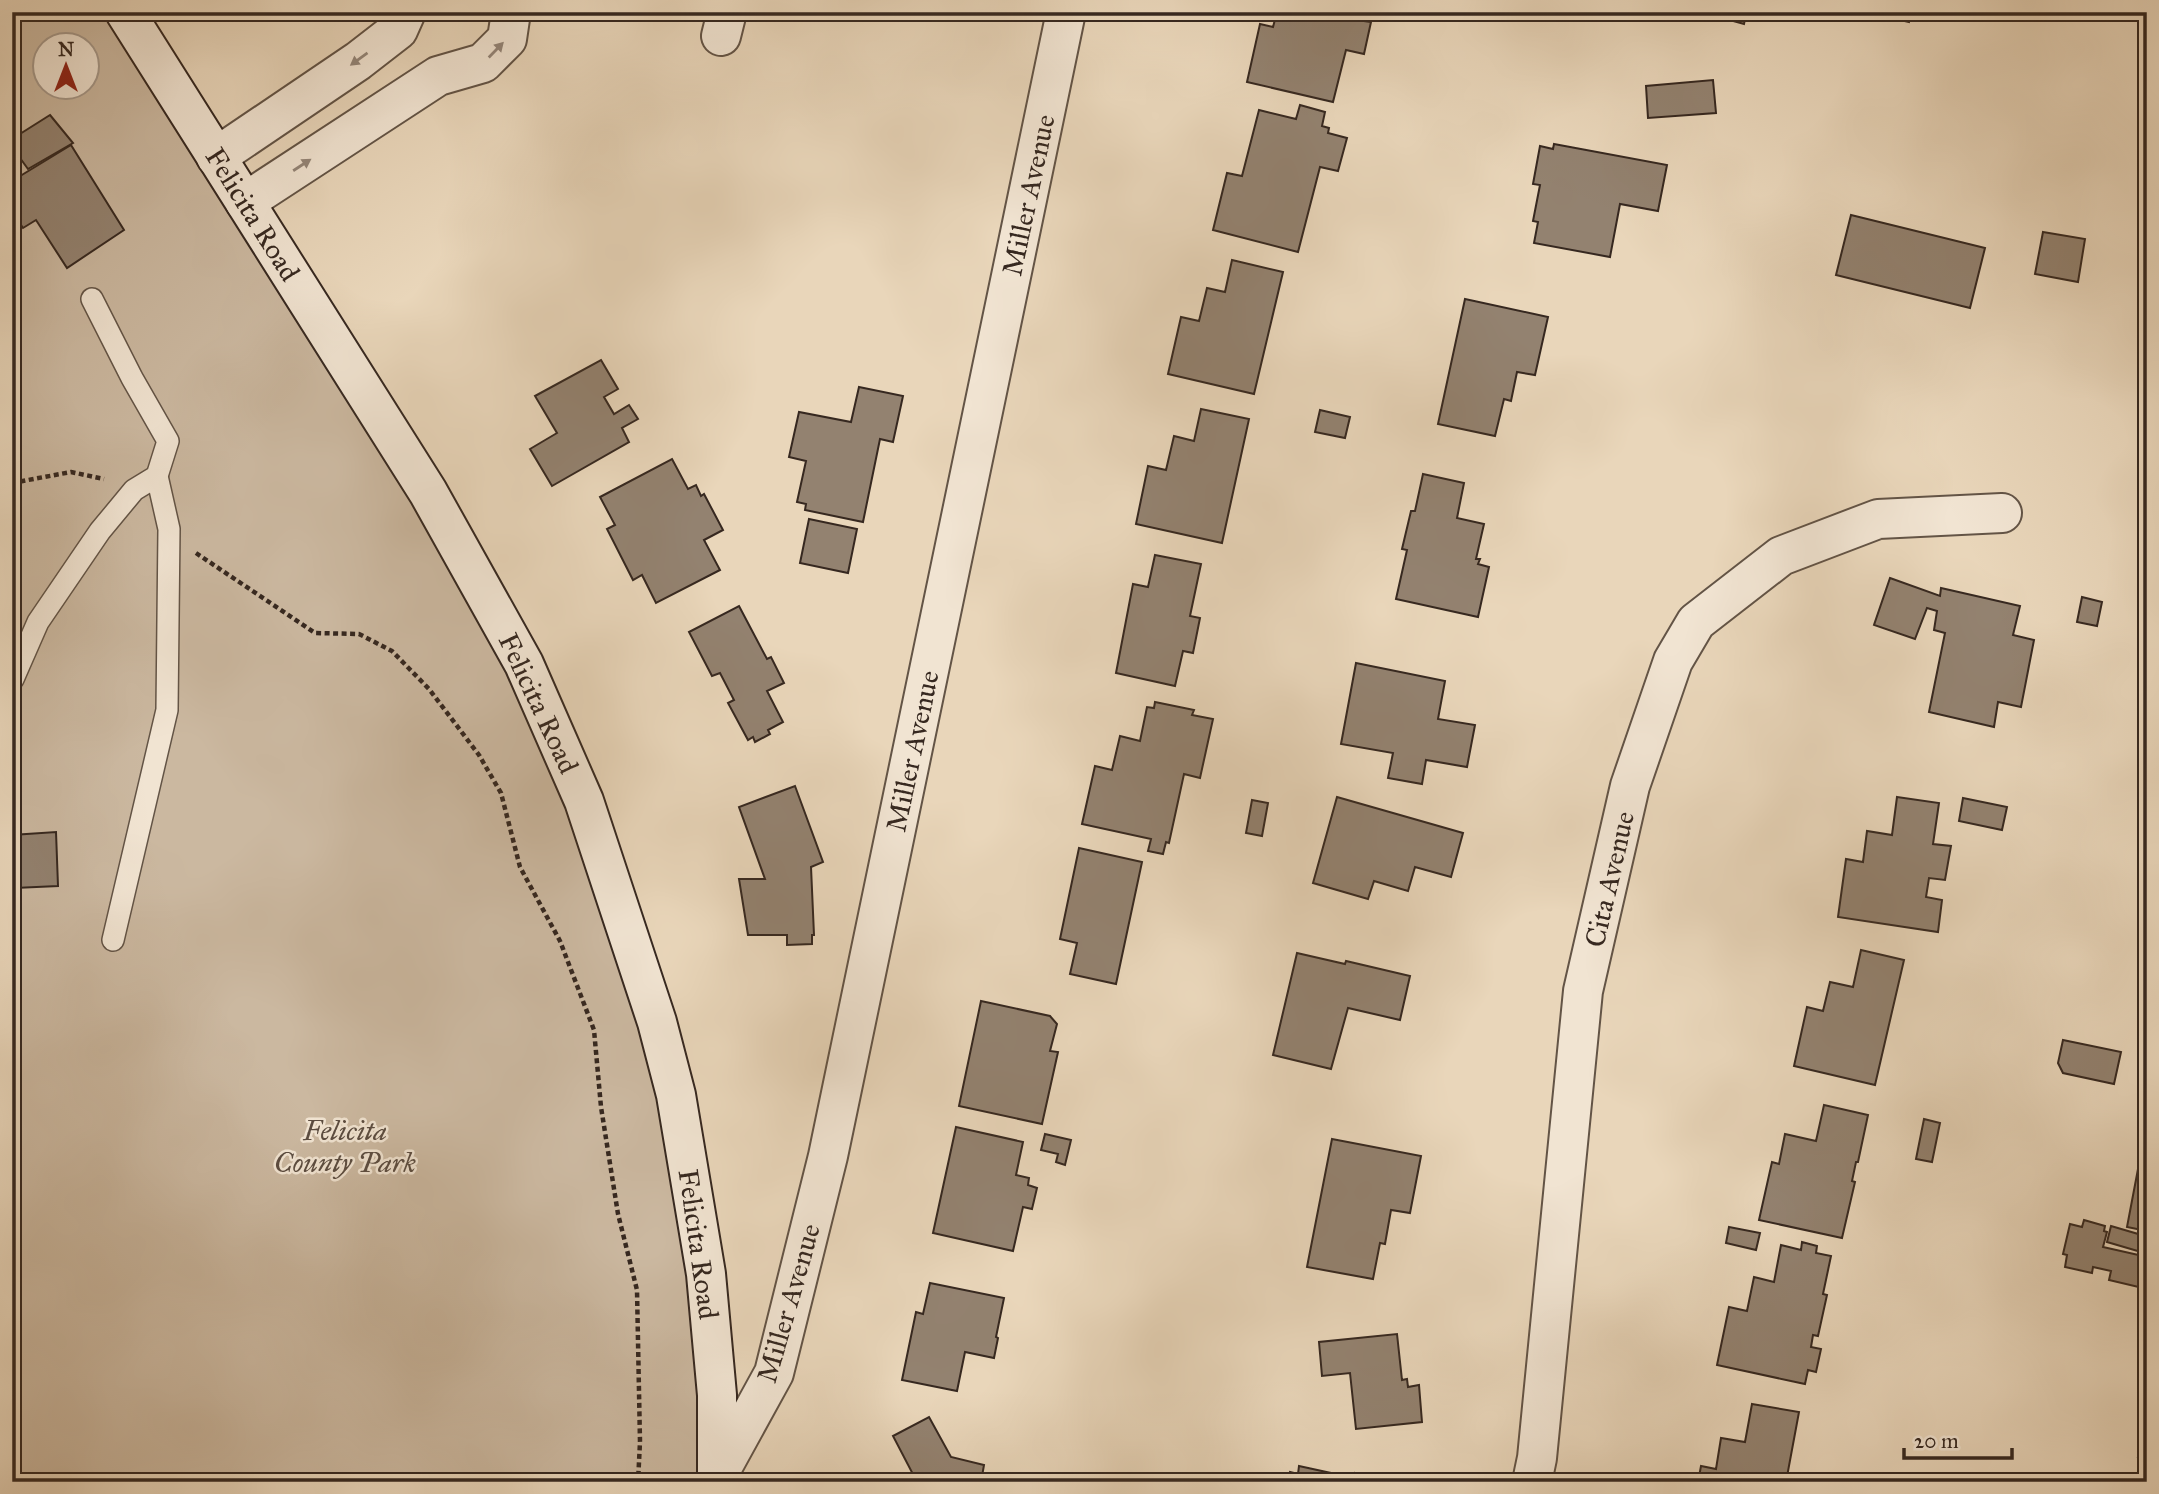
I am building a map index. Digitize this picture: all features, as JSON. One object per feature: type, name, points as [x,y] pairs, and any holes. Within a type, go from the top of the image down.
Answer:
[{"type":"street","name":"Felicita Road","points":[[125,12],[434,503],[524,664],[584,801],[657,1022],[678,1107],[706,1274],[717,1395],[718,1479]]},
{"type":"street","points":[[216,157],[358,61],[398,30],[406,12]]},
{"type":"street","points":[[245,202],[438,75],[483,64],[507,39],[511,12]]},
{"type":"street","name":"Miller Avenue","points":[[718,1479],[774,1373],[828,1156],[1066,12]]},
{"type":"street","name":"Cita Avenue","points":[[1532,1482],[1537,1458],[1583,991],[1630,786],[1673,661],[1696,622],[1781,556],[1878,519],[2002,513]]},
{"type":"lane","points":[[92,299],[168,441],[158,476],[169,529],[167,710],[113,940]]},
{"type":"lane","points":[[13,679],[38,622],[100,531],[134,490],[158,476]]},
{"type":"path","points":[[12,483],[71,472],[110,480],[134,490]]},
{"type":"path","points":[[169,529],[192,550],[315,633],[359,634],[392,650],[429,689],[479,755],[501,793],[520,867],[560,941],[594,1030],[601,1107],[618,1214],[637,1290],[640,1442],[638,1482]]},
{"type":"green space","name":"Felicita County Park","points":[[12,12],[125,12],[469,562],[657,1022],[717,1482],[12,1482]]},
{"type":"building","points":[[1277,12],[1365,12],[1363,21],[1371,22],[1364,54],[1346,50],[1333,102],[1247,82],[1260,24],[1273,27]]},
{"type":"building","points":[[1701,12],[1758,12],[1757,17],[1746,14],[1744,24]]},
{"type":"building","points":[[1866,12],[1931,12],[1929,18],[1911,13],[1909,22]]},
{"type":"building","points":[[1713,80],[1716,113],[1648,118],[1646,86]]},
{"type":"building","points":[[1300,105],[1325,112],[1322,126],[1329,128],[1328,133],[1347,138],[1338,171],[1320,167],[1298,252],[1213,230],[1227,173],[1242,176],[1259,110],[1296,119]]},
{"type":"building","points":[[50,115],[73,143],[28,169],[12,147],[12,139]]},
{"type":"building","points":[[1554,144],[1667,165],[1658,211],[1620,204],[1610,257],[1534,243],[1538,222],[1533,221],[1540,185],[1533,184],[1540,146],[1553,149]]},
{"type":"building","points":[[71,145],[124,230],[67,268],[36,220],[23,228],[12,211],[12,181]]},
{"type":"building","points":[[1851,215],[1985,248],[1970,308],[1836,275]]},
{"type":"building","points":[[2043,232],[2085,239],[2078,282],[2035,274]]},
{"type":"building","points":[[1232,260],[1283,272],[1254,394],[1168,374],[1181,317],[1199,321],[1207,288],[1225,292]]},
{"type":"building","points":[[1465,299],[1548,317],[1535,375],[1517,372],[1511,401],[1504,399],[1495,436],[1438,424]]},
{"type":"building","points":[[601,360],[618,389],[604,397],[614,414],[629,405],[638,419],[622,428],[629,442],[552,486],[530,449],[557,433],[535,396]]},
{"type":"building","points":[[859,387],[903,396],[893,442],[880,439],[863,522],[805,510],[806,504],[797,502],[806,461],[789,457],[799,412],[851,422]]},
{"type":"building","points":[[1201,409],[1249,419],[1222,543],[1136,524],[1148,466],[1166,470],[1174,436],[1194,441]]},
{"type":"building","points":[[1320,410],[1350,417],[1345,438],[1315,432]]},
{"type":"building","points":[[672,459],[688,489],[696,485],[701,496],[704,494],[723,530],[704,540],[720,570],[656,603],[642,575],[633,580],[607,529],[615,525],[600,497]]},
{"type":"building","points":[[1423,474],[1464,483],[1457,518],[1484,524],[1476,559],[1480,559],[1478,564],[1489,567],[1478,617],[1396,599],[1407,550],[1402,549],[1411,511],[1415,511]]},
{"type":"building","points":[[809,519],[857,529],[848,573],[800,563]]},
{"type":"building","points":[[1155,555],[1201,564],[1190,616],[1200,618],[1193,653],[1183,651],[1175,686],[1116,673],[1133,584],[1148,587]]},
{"type":"building","points":[[1890,578],[1940,596],[1941,588],[2020,606],[2013,635],[2034,640],[2021,707],[1998,702],[1994,727],[1929,712],[1945,633],[1934,630],[1937,611],[1927,608],[1915,639],[1874,625]]},
{"type":"building","points":[[2082,597],[2102,602],[2097,626],[2077,622]]},
{"type":"building","points":[[739,606],[767,659],[771,657],[784,683],[767,691],[783,722],[768,730],[770,734],[755,742],[753,737],[748,740],[728,703],[734,700],[720,673],[712,676],[689,632]]},
{"type":"building","points":[[1356,663],[1445,681],[1438,719],[1475,725],[1467,767],[1426,760],[1422,784],[1388,778],[1393,753],[1341,744]]},
{"type":"building","points":[[1155,702],[1194,710],[1192,715],[1213,719],[1200,778],[1184,774],[1169,843],[1166,842],[1163,854],[1148,851],[1151,839],[1082,824],[1095,766],[1112,770],[1120,736],[1140,741],[1147,707],[1154,708]]},
{"type":"building","points":[[795,786],[823,862],[811,867],[814,935],[812,944],[787,945],[787,935],[748,935],[739,879],[765,879],[739,807]]},
{"type":"building","points":[[1337,797],[1463,833],[1451,877],[1415,867],[1408,891],[1374,881],[1368,899],[1313,883]]},
{"type":"building","points":[[1897,797],[1939,803],[1933,844],[1951,846],[1945,880],[1929,878],[1926,897],[1942,900],[1938,932],[1838,917],[1846,859],[1863,862],[1867,831],[1892,835]]},
{"type":"building","points":[[1963,798],[2007,807],[2002,830],[1959,821]]},
{"type":"building","points":[[1252,800],[1268,803],[1262,836],[1246,833]]},
{"type":"building","points":[[56,832],[58,886],[15,888],[15,881],[12,881],[12,835]]},
{"type":"building","points":[[1079,848],[1142,862],[1116,984],[1070,974],[1077,943],[1060,939]]},
{"type":"building","points":[[1861,950],[1904,960],[1875,1085],[1794,1066],[1807,1007],[1823,1011],[1830,982],[1853,987]]},
{"type":"building","points":[[1297,953],[1410,976],[1400,1020],[1348,1008],[1331,1069],[1273,1055]]},
{"type":"building","points":[[981,1001],[1050,1016],[1057,1024],[1050,1051],[1058,1052],[1042,1124],[959,1106]]},
{"type":"building","points":[[2063,1040],[2121,1052],[2114,1084],[2063,1073],[2058,1063]]},
{"type":"building","points":[[1824,1105],[1868,1115],[1842,1238],[1759,1220],[1772,1162],[1779,1164],[1785,1134],[1816,1141]]},
{"type":"building","points":[[1924,1119],[1940,1123],[1932,1162],[1916,1159]]},
{"type":"building","points":[[956,1127],[1023,1142],[1016,1175],[1029,1178],[1028,1185],[1037,1188],[1032,1209],[1023,1207],[1013,1251],[933,1233]]},
{"type":"building","points":[[1045,1134],[1071,1140],[1065,1165],[1056,1162],[1058,1154],[1041,1150]]},
{"type":"building","points":[[1332,1139],[1421,1156],[1410,1213],[1391,1210],[1385,1244],[1380,1243],[1373,1279],[1307,1267]]},
{"type":"building","points":[[2142,1148],[2147,1149],[2147,1231],[2127,1227]]},
{"type":"building","points":[[2084,1220],[2105,1226],[2104,1231],[2107,1232],[2103,1247],[2143,1256],[2141,1266],[2147,1267],[2147,1289],[2109,1280],[2111,1271],[2093,1267],[2092,1273],[2065,1267],[2067,1255],[2063,1254],[2070,1224],[2082,1227]]},
{"type":"building","points":[[2111,1226],[2145,1236],[2141,1252],[2107,1242]]},
{"type":"building","points":[[1729,1227],[1760,1233],[1756,1250],[1726,1243]]},
{"type":"building","points":[[1802,1242],[1817,1246],[1816,1253],[1831,1256],[1823,1294],[1827,1295],[1818,1336],[1813,1335],[1811,1347],[1821,1349],[1816,1372],[1808,1370],[1805,1384],[1717,1365],[1729,1307],[1747,1311],[1754,1277],[1774,1282],[1781,1245],[1801,1250]]},
{"type":"building","points":[[930,1283],[1004,1298],[994,1358],[965,1352],[957,1391],[902,1380],[916,1312],[923,1314]]},
{"type":"building","points":[[1397,1334],[1402,1380],[1407,1379],[1408,1387],[1419,1385],[1422,1422],[1356,1429],[1350,1373],[1322,1376],[1319,1342]]},
{"type":"building","points":[[1752,1404],[1799,1412],[1786,1482],[1698,1482],[1701,1466],[1716,1469],[1721,1438],[1745,1442]]},
{"type":"building","points":[[929,1417],[951,1457],[984,1465],[981,1482],[917,1482],[893,1436]]},
{"type":"building","points":[[2147,1453],[2147,1475],[2138,1458]]},
{"type":"building","points":[[1299,1466],[1354,1478],[1355,1473],[1374,1477],[1373,1482],[1288,1482],[1290,1472],[1298,1474]]}]
